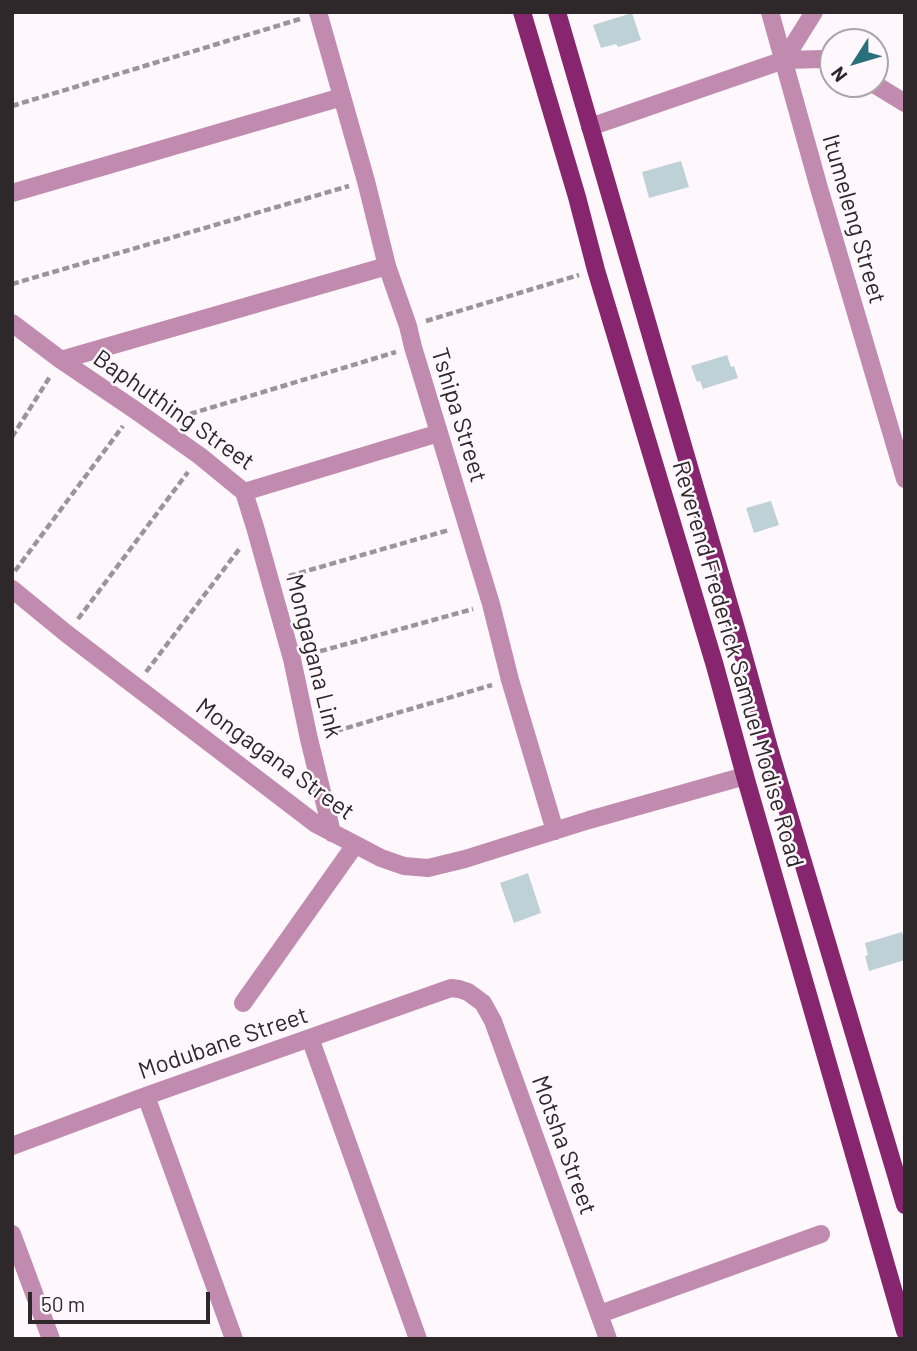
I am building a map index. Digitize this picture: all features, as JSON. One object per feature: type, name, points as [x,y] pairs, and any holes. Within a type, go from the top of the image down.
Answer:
[{"type":"main road","name":"Reverend Frederick Samuel Modise Road","points":[[522,12],[715,666],[905,1331]]},
{"type":"main road","name":"Reverend Frederick Samuel Modise Road","points":[[557,12],[769,748],[905,1205]]},
{"type":"street","name":"Itumeleng Street","points":[[770,12],[905,480]]},
{"type":"street","points":[[784,60],[814,12]]},
{"type":"street","name":"Tshipa Street","points":[[318,13],[366,181],[387,266],[408,326],[491,604],[510,680],[555,831]]},
{"type":"street","points":[[590,127],[784,60],[819,59]]},
{"type":"street","points":[[889,93],[905,103]]},
{"type":"street","points":[[12,194],[342,97]]},
{"type":"street","points":[[61,360],[387,266]]},
{"type":"street","name":"Baphuthing Street","points":[[12,323],[200,456],[244,492],[439,433]]},
{"type":"street","name":"Mongagana Link","points":[[244,492],[292,659],[332,833]]},
{"type":"street","name":"Mongagana Street","points":[[12,589],[301,813],[355,845],[404,866],[428,868],[466,859],[745,776]]},
{"type":"street","points":[[243,1003],[355,845]]},
{"type":"street","name":"Modubane Street","points":[[12,1146],[451,988]]},
{"type":"street","name":"Motsha Street","points":[[451,988],[476,997],[483,1003],[493,1021],[608,1339]]},
{"type":"street","points":[[310,1038],[418,1339]]},
{"type":"street","points":[[146,1096],[234,1339]]},
{"type":"street","points":[[12,1234],[51,1339]]},
{"type":"street","points":[[600,1314],[821,1234]]},
{"type":"path","points":[[12,106],[318,13]]},
{"type":"path","points":[[12,284],[366,181]]},
{"type":"path","points":[[408,326],[596,270]]},
{"type":"path","points":[[156,425],[413,347]]},
{"type":"path","points":[[12,437],[61,360]]},
{"type":"path","points":[[12,574],[135,410]]},
{"type":"path","points":[[67,634],[200,456]]},
{"type":"path","points":[[270,581],[466,525]]},
{"type":"path","points":[[135,685],[255,527]]},
{"type":"path","points":[[292,659],[491,604]]},
{"type":"path","points":[[309,739],[510,680]]},
{"type":"building","points":[[632,13],[641,40],[618,47],[616,44],[601,48],[593,25]]},
{"type":"building","points":[[681,161],[689,187],[649,198],[642,172]]},
{"type":"building","points":[[727,355],[738,378],[703,389],[691,366]]},
{"type":"building","points":[[771,501],[779,525],[754,533],[746,508]]},
{"type":"building","points":[[528,873],[541,913],[514,923],[500,883]]},
{"type":"building","points":[[902,932],[905,960],[869,971],[865,943]]}]
